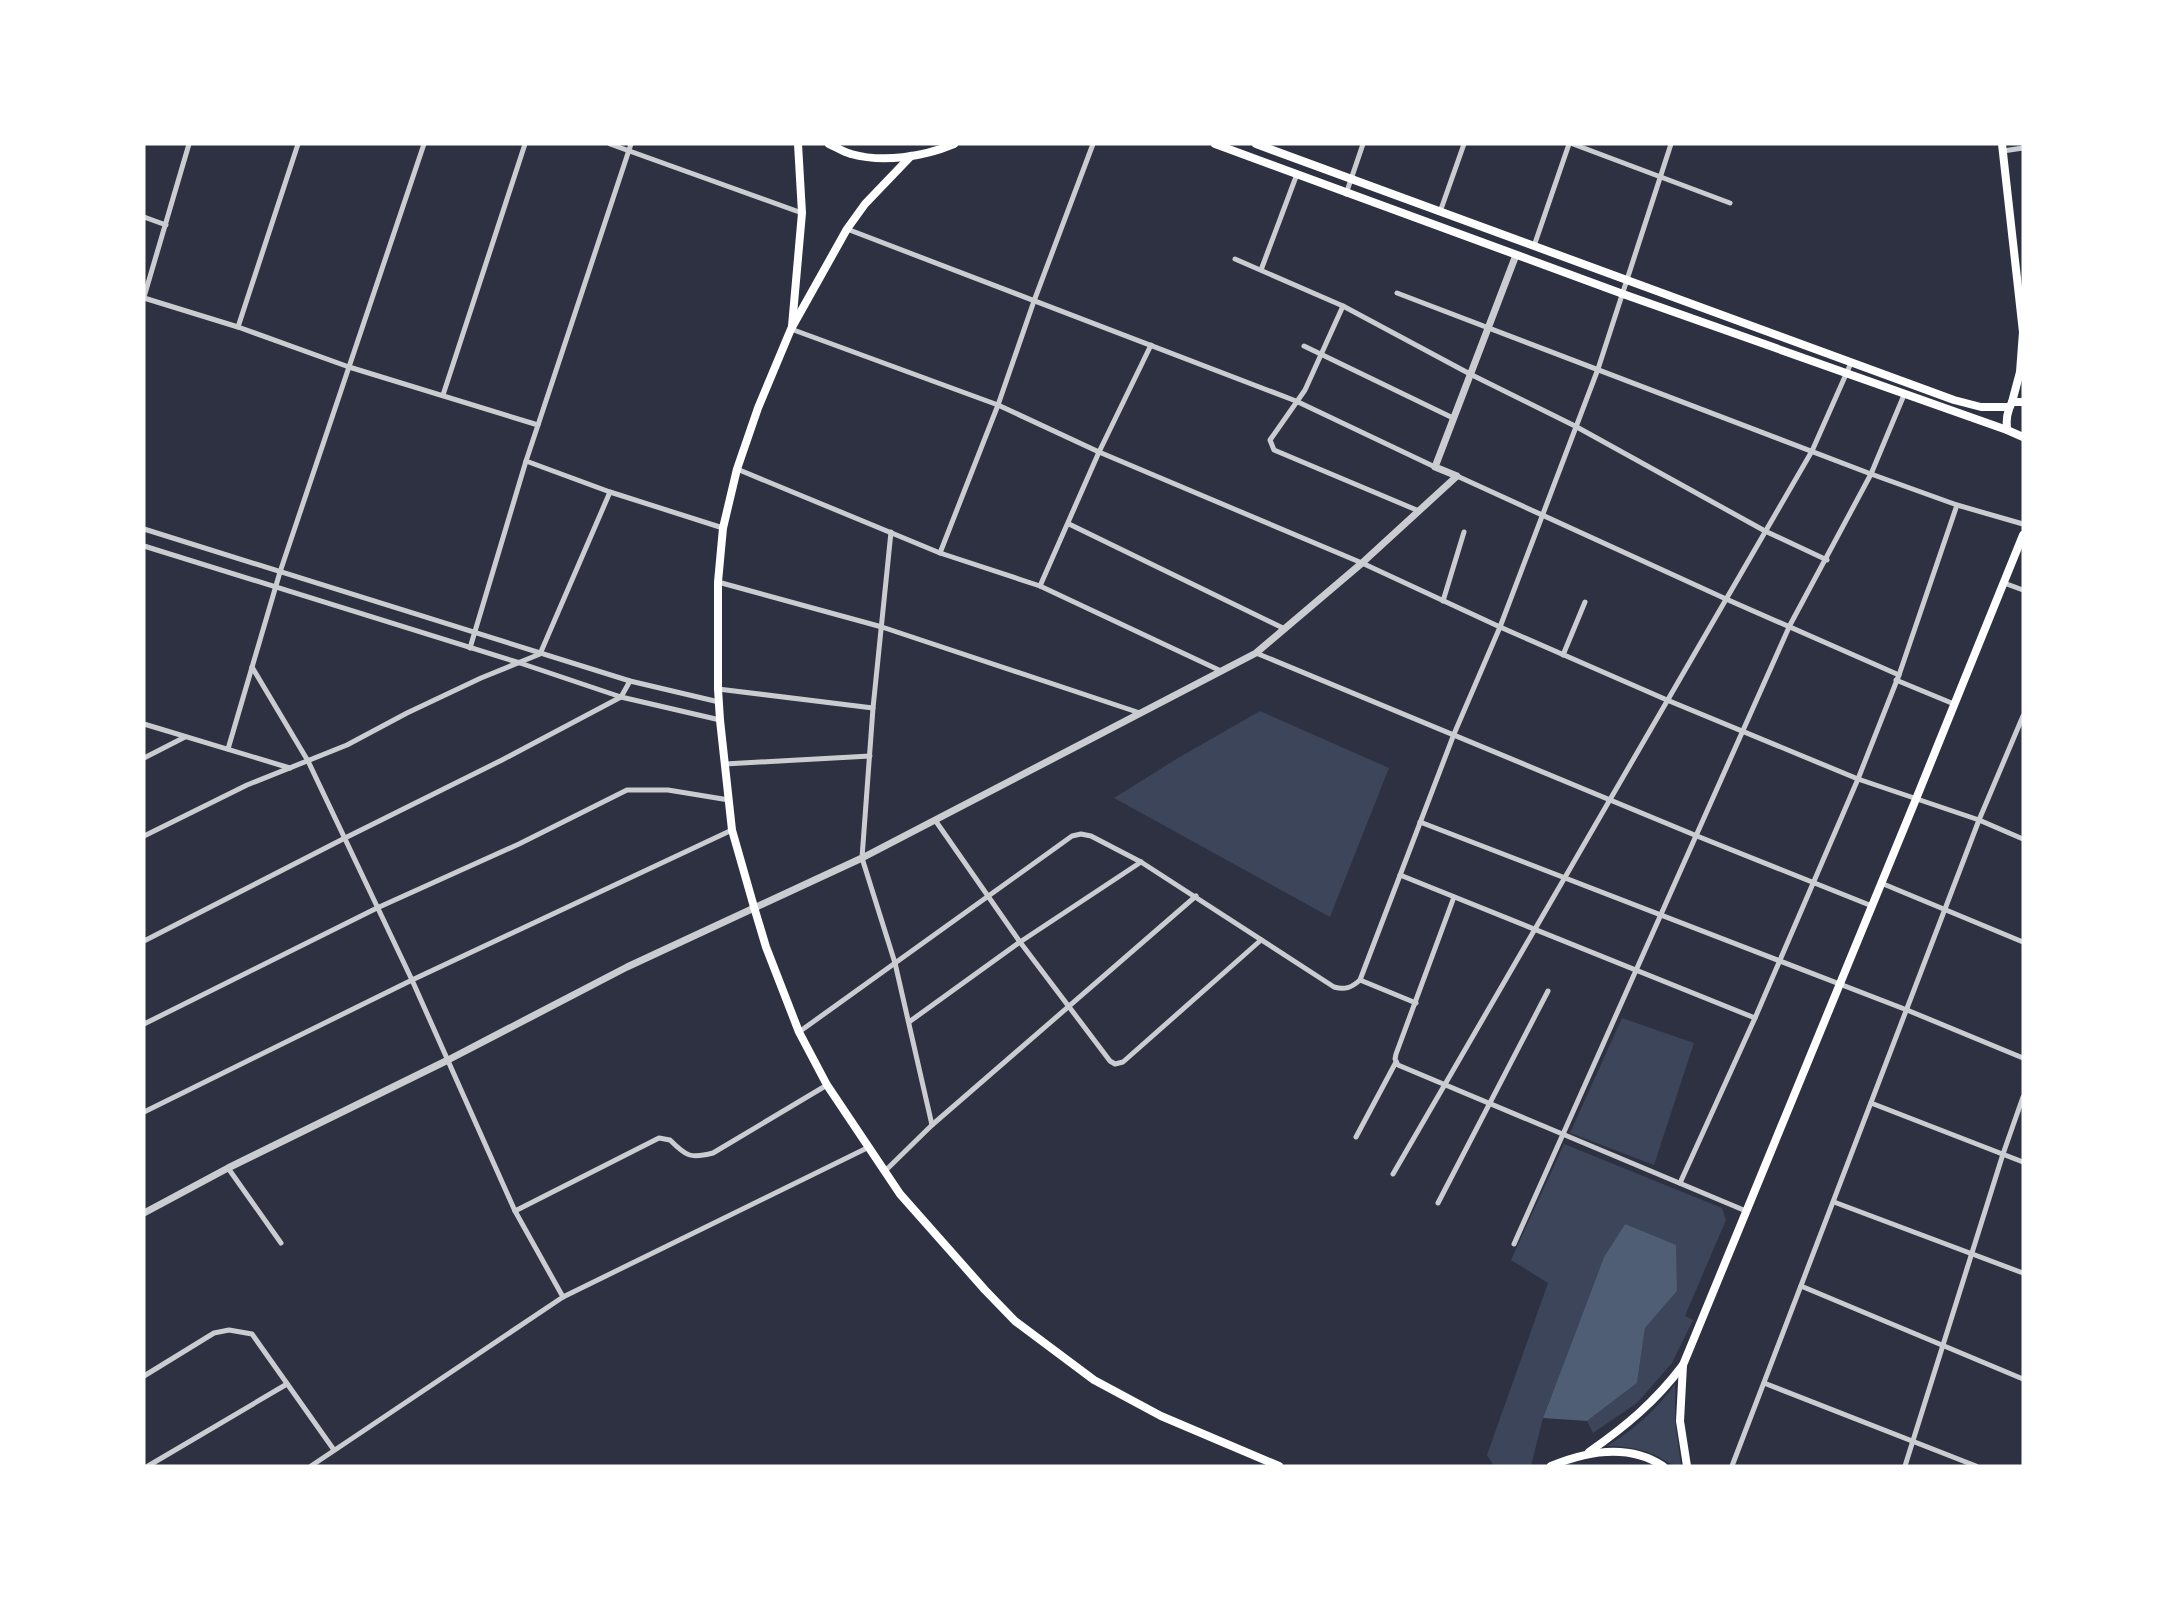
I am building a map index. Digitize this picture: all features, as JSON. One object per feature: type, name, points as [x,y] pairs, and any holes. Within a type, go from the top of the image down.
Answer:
[{"type":"main road","points":[[791,329],[802,213],[798,144]]},
{"type":"main road","points":[[829,144],[850,154],[880,159],[911,156],[954,144]]},
{"type":"main road","points":[[1215,144],[1346,194],[2023,437]]},
{"type":"main road","points":[[1257,144],[1971,405],[2011,405],[2023,402]]},
{"type":"main road","points":[[2003,147],[2021,294],[2023,333],[2020,372],[2007,416],[2007,430]]},
{"type":"main road","points":[[911,156],[865,204],[847,229],[791,329],[758,408],[736,469],[723,528],[718,582],[718,689],[732,830],[766,947],[800,1032],[827,1085],[867,1148],[929,1230],[1015,1321],[1094,1380],[1186,1427],[1279,1466]]},
{"type":"main road","points":[[1819,362],[1823,352]]},
{"type":"main road","points":[[1551,1466],[1589,1452],[1640,1414],[1668,1386],[1683,1365],[2023,535]]},
{"type":"main road","points":[[1683,1365],[1680,1421],[1687,1466]]},
{"type":"main road","points":[[1589,1452],[1622,1451],[1644,1457],[1663,1466]]},
{"type":"street","points":[[189,144],[144,298],[238,327],[349,367],[538,425]]},
{"type":"street","points":[[238,327],[298,144]]},
{"type":"street","points":[[228,749],[280,572],[424,144]]},
{"type":"street","points":[[443,395],[525,144]]},
{"type":"street","points":[[610,144],[802,213]]},
{"type":"street","points":[[470,648],[526,461],[631,144]]},
{"type":"street","points":[[940,553],[998,405],[1093,144]]},
{"type":"street","points":[[1346,194],[1363,144]]},
{"type":"street","points":[[1440,212],[1464,144]]},
{"type":"street","points":[[1534,246],[1571,144],[1730,203]]},
{"type":"street","points":[[800,1032],[1076,834],[1091,836],[1141,862],[1334,987],[1347,989],[1360,980],[1454,734],[1500,627],[1598,369],[1671,144]]},
{"type":"street","points":[[2003,147],[2023,148]]},
{"type":"street","points":[[1261,270],[1297,174]]},
{"type":"street","points":[[144,217],[166,225]]},
{"type":"street","points":[[847,229],[1296,401],[1726,599],[1790,625],[1954,704]]},
{"type":"street","points":[[1435,466],[1516,255]]},
{"type":"street","points":[[1235,259],[1343,306],[1470,374],[1575,426],[1765,531],[1827,560]]},
{"type":"street","points":[[1397,293],[1871,474],[1957,505],[2023,524]]},
{"type":"street","points":[[1343,306],[1305,390],[1270,440],[1274,450],[1419,511]]},
{"type":"street","points":[[791,329],[998,405],[1099,452],[1362,563],[1500,627],[1667,700],[1858,779],[1979,820],[2023,839]]},
{"type":"street","points":[[1040,586],[1099,452],[1151,345]]},
{"type":"street","points":[[1304,346],[1453,418]]},
{"type":"street","points":[[1393,1174],[1812,451],[1851,363]]},
{"type":"street","points":[[1514,1244],[1790,625],[1827,560],[1871,474],[1904,395]]},
{"type":"street","points":[[526,461],[610,492],[723,528]]},
{"type":"street","points":[[736,469],[940,553],[1040,586],[1221,671]]},
{"type":"street","points":[[144,1212],[448,1060],[627,967],[862,858],[1256,653],[1362,563],[1457,476]]},
{"type":"street","points":[[144,836],[247,785],[347,745],[481,678],[540,654],[610,492]]},
{"type":"street","points":[[1680,1183],[1755,1018],[1858,779],[1897,677],[1957,505]]},
{"type":"street","points":[[1069,524],[1285,629]]},
{"type":"street","points":[[144,529],[540,654],[630,681],[719,702]]},
{"type":"street","points":[[891,532],[873,708],[862,858],[895,963],[932,1125]]},
{"type":"street","points":[[1443,601],[1464,532]]},
{"type":"street","points":[[144,546],[520,663],[621,697],[720,720]]},
{"type":"street","points":[[718,582],[882,627],[1140,713]]},
{"type":"street","points":[[2004,583],[2023,590]]},
{"type":"street","points":[[1563,655],[1585,602]]},
{"type":"street","points":[[1256,653],[1872,906]]},
{"type":"street","points":[[252,667],[309,761],[376,908],[412,980],[515,1211],[563,1297]]},
{"type":"street","points":[[144,941],[502,760],[621,697],[630,681]]},
{"type":"street","points":[[718,689],[873,708]]},
{"type":"street","points":[[1732,1466],[1979,820],[2022,719]]},
{"type":"street","points":[[144,723],[290,768]]},
{"type":"street","points":[[144,758],[186,736]]},
{"type":"street","points":[[725,764],[870,756]]},
{"type":"street","points":[[144,1024],[376,908],[519,844],[627,790],[668,790],[729,800]]},
{"type":"street","points":[[935,820],[1020,942],[1110,1061],[1115,1064],[1123,1062],[1261,940]]},
{"type":"street","points":[[1420,822],[1907,1010],[2023,1058]]},
{"type":"street","points":[[144,1112],[412,980],[732,830]]},
{"type":"street","points":[[909,1022],[1020,942],[1141,862]]},
{"type":"street","points":[[1400,875],[1755,1018]]},
{"type":"street","points":[[1881,883],[2023,942]]},
{"type":"street","points":[[884,1172],[932,1125],[1196,896]]},
{"type":"street","points":[[1356,1137],[1396,1062],[1396,1054],[1454,897]]},
{"type":"street","points":[[1360,980],[1416,1003]]},
{"type":"street","points":[[1438,1203],[1548,991]]},
{"type":"street","points":[[1396,1062],[1398,1065],[1746,1211]]},
{"type":"street","points":[[515,1211],[659,1138],[670,1140],[684,1154],[694,1157],[713,1153],[827,1085]]},
{"type":"street","points":[[1905,1466],[2023,1097]]},
{"type":"street","points":[[1871,1103],[2023,1162]]},
{"type":"street","points":[[311,1466],[563,1297],[867,1148]]},
{"type":"street","points":[[228,1168],[281,1243]]},
{"type":"street","points":[[1834,1202],[2023,1272]]},
{"type":"street","points":[[1801,1286],[2023,1379]]},
{"type":"street","points":[[144,1376],[214,1333],[229,1330],[252,1334],[334,1450]]},
{"type":"street","points":[[1764,1383],[1976,1466]]},
{"type":"street","points":[[148,1466],[287,1384]]},
{"type":"shaded area","points":[[1260,711],[1389,768],[1330,917],[1114,798]]},
{"type":"shaded area","points":[[1622,1018],[1694,1043],[1654,1165],[1570,1133]]},
{"type":"shaded area","points":[[1564,1144],[1722,1208],[1726,1220],[1685,1316],[1693,1320],[1672,1363],[1637,1403],[1593,1433],[1587,1421],[1637,1383],[1645,1328],[1677,1291],[1625,1224],[1604,1257],[1543,1418],[1531,1466],[1494,1466],[1487,1455],[1548,1283],[1511,1260]]},
{"type":"shaded area","points":[[1625,1224],[1676,1245],[1677,1291],[1645,1328],[1637,1383],[1587,1421],[1543,1418],[1604,1257]]},
{"type":"shaded area","points":[[1675,1384],[1675,1421],[1681,1466],[1670,1464],[1643,1451],[1607,1446],[1644,1419]]}]
